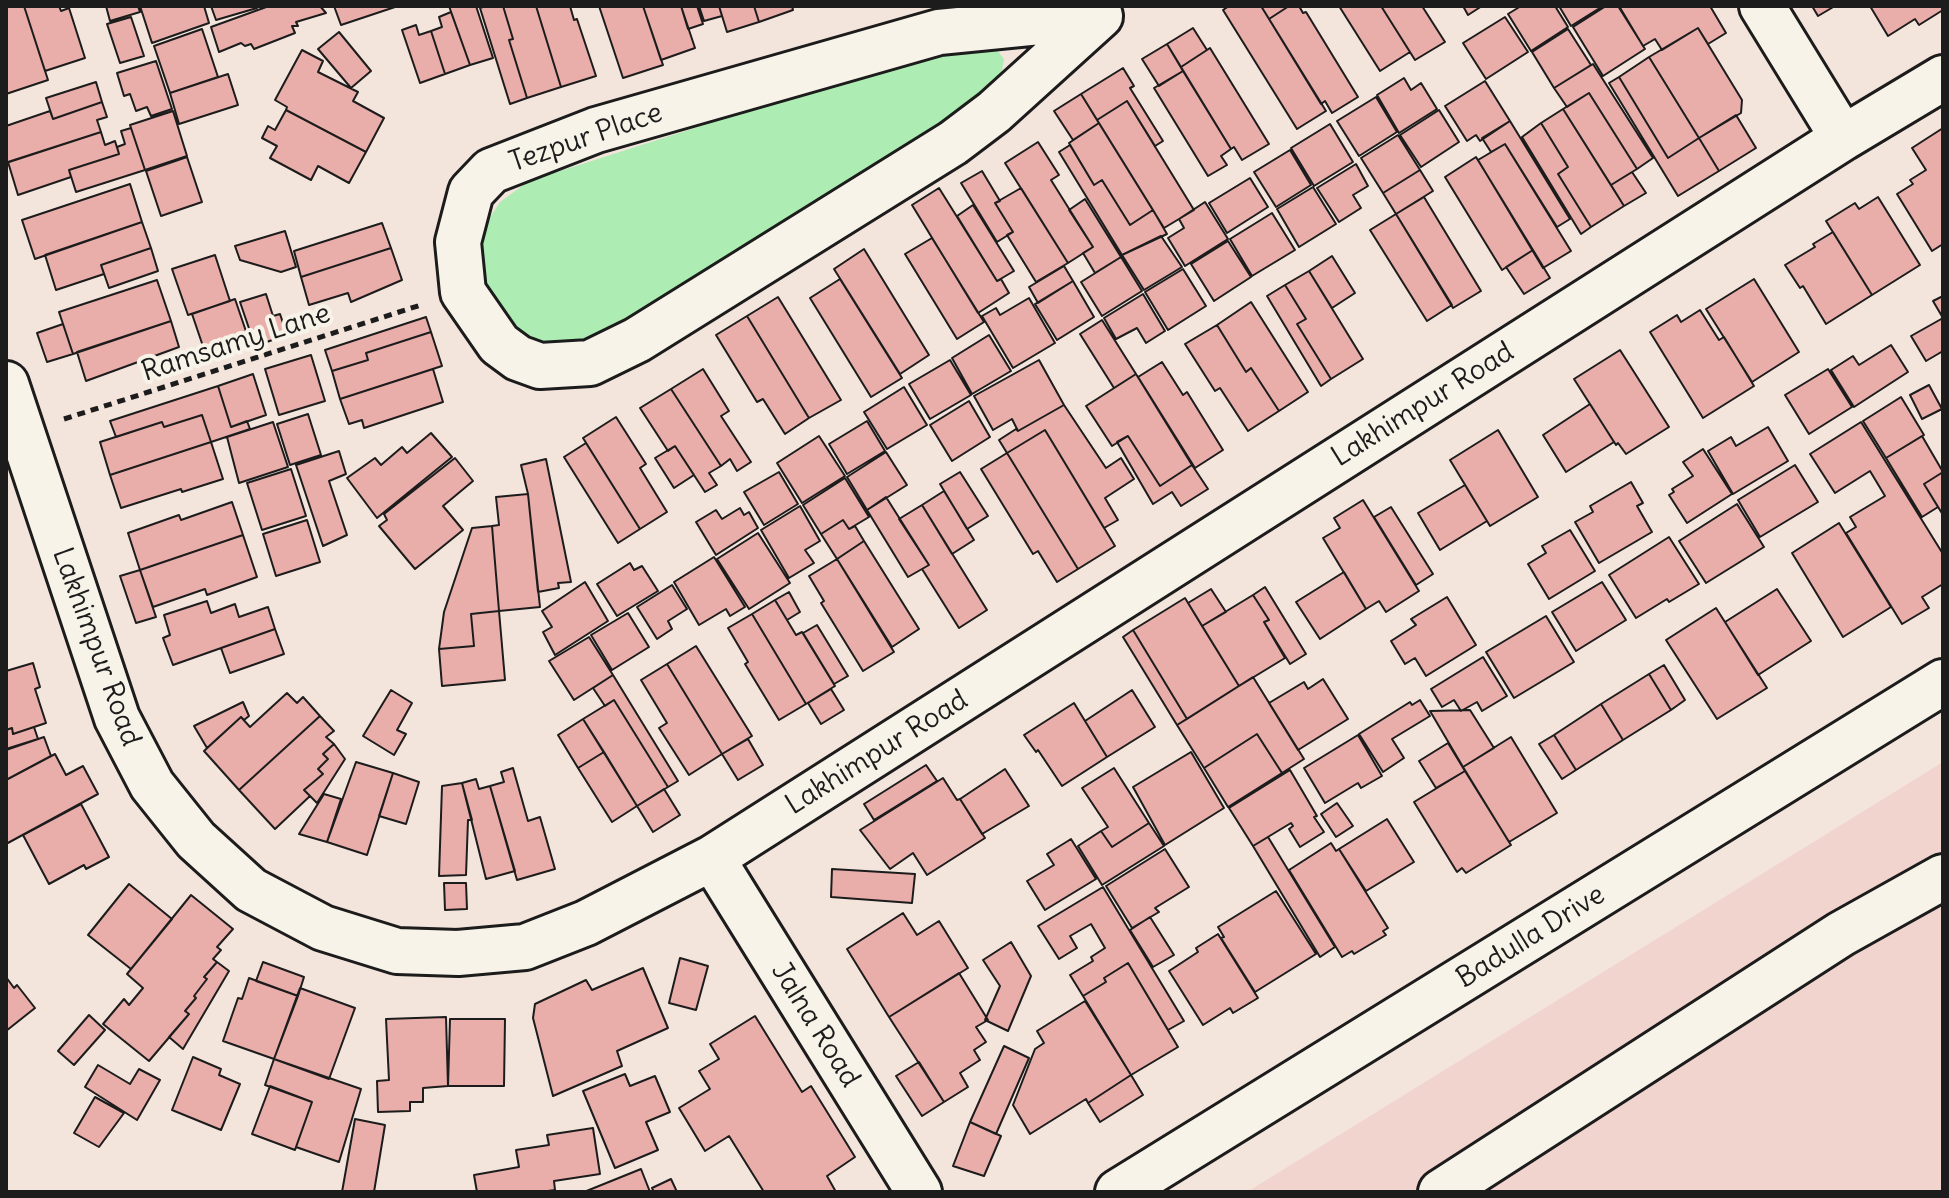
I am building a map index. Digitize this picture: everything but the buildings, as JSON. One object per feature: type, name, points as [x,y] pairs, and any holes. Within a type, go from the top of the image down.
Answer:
[{"type":"street","points":[[1762,6],[1843,138]]},
{"type":"street","name":"Tezpur Place","points":[[1111,11],[994,112],[953,143],[637,340],[590,363],[540,366],[518,358],[499,344],[463,292],[458,242],[471,192],[491,171],[519,158],[596,130],[939,32],[1111,11]]},
{"type":"street","name":"Lakhimpur Road","points":[[6,384],[117,718],[152,785],[196,840],[251,890],[323,928],[397,951],[458,953],[525,947],[586,923],[712,858],[1843,138],[1943,78]]},
{"type":"street","name":"Badulla Drive","points":[[1118,1192],[1943,682]]},
{"type":"street","name":"Jalna Road","points":[[712,858],[919,1192]]},
{"type":"street","points":[[1441,1192],[1841,934],[1943,877]]},
{"type":"path","name":"Ramsamy Lane","points":[[21,433],[463,292]]},
{"type":"shaded area","points":[[1943,762],[1943,1192],[1247,1192]]},
{"type":"green space","points":[[985,44],[997,50],[1004,59],[1002,71],[992,90],[917,144],[588,344],[550,350],[510,331],[486,292],[478,263],[487,222],[500,202],[529,181],[898,63]]}]
